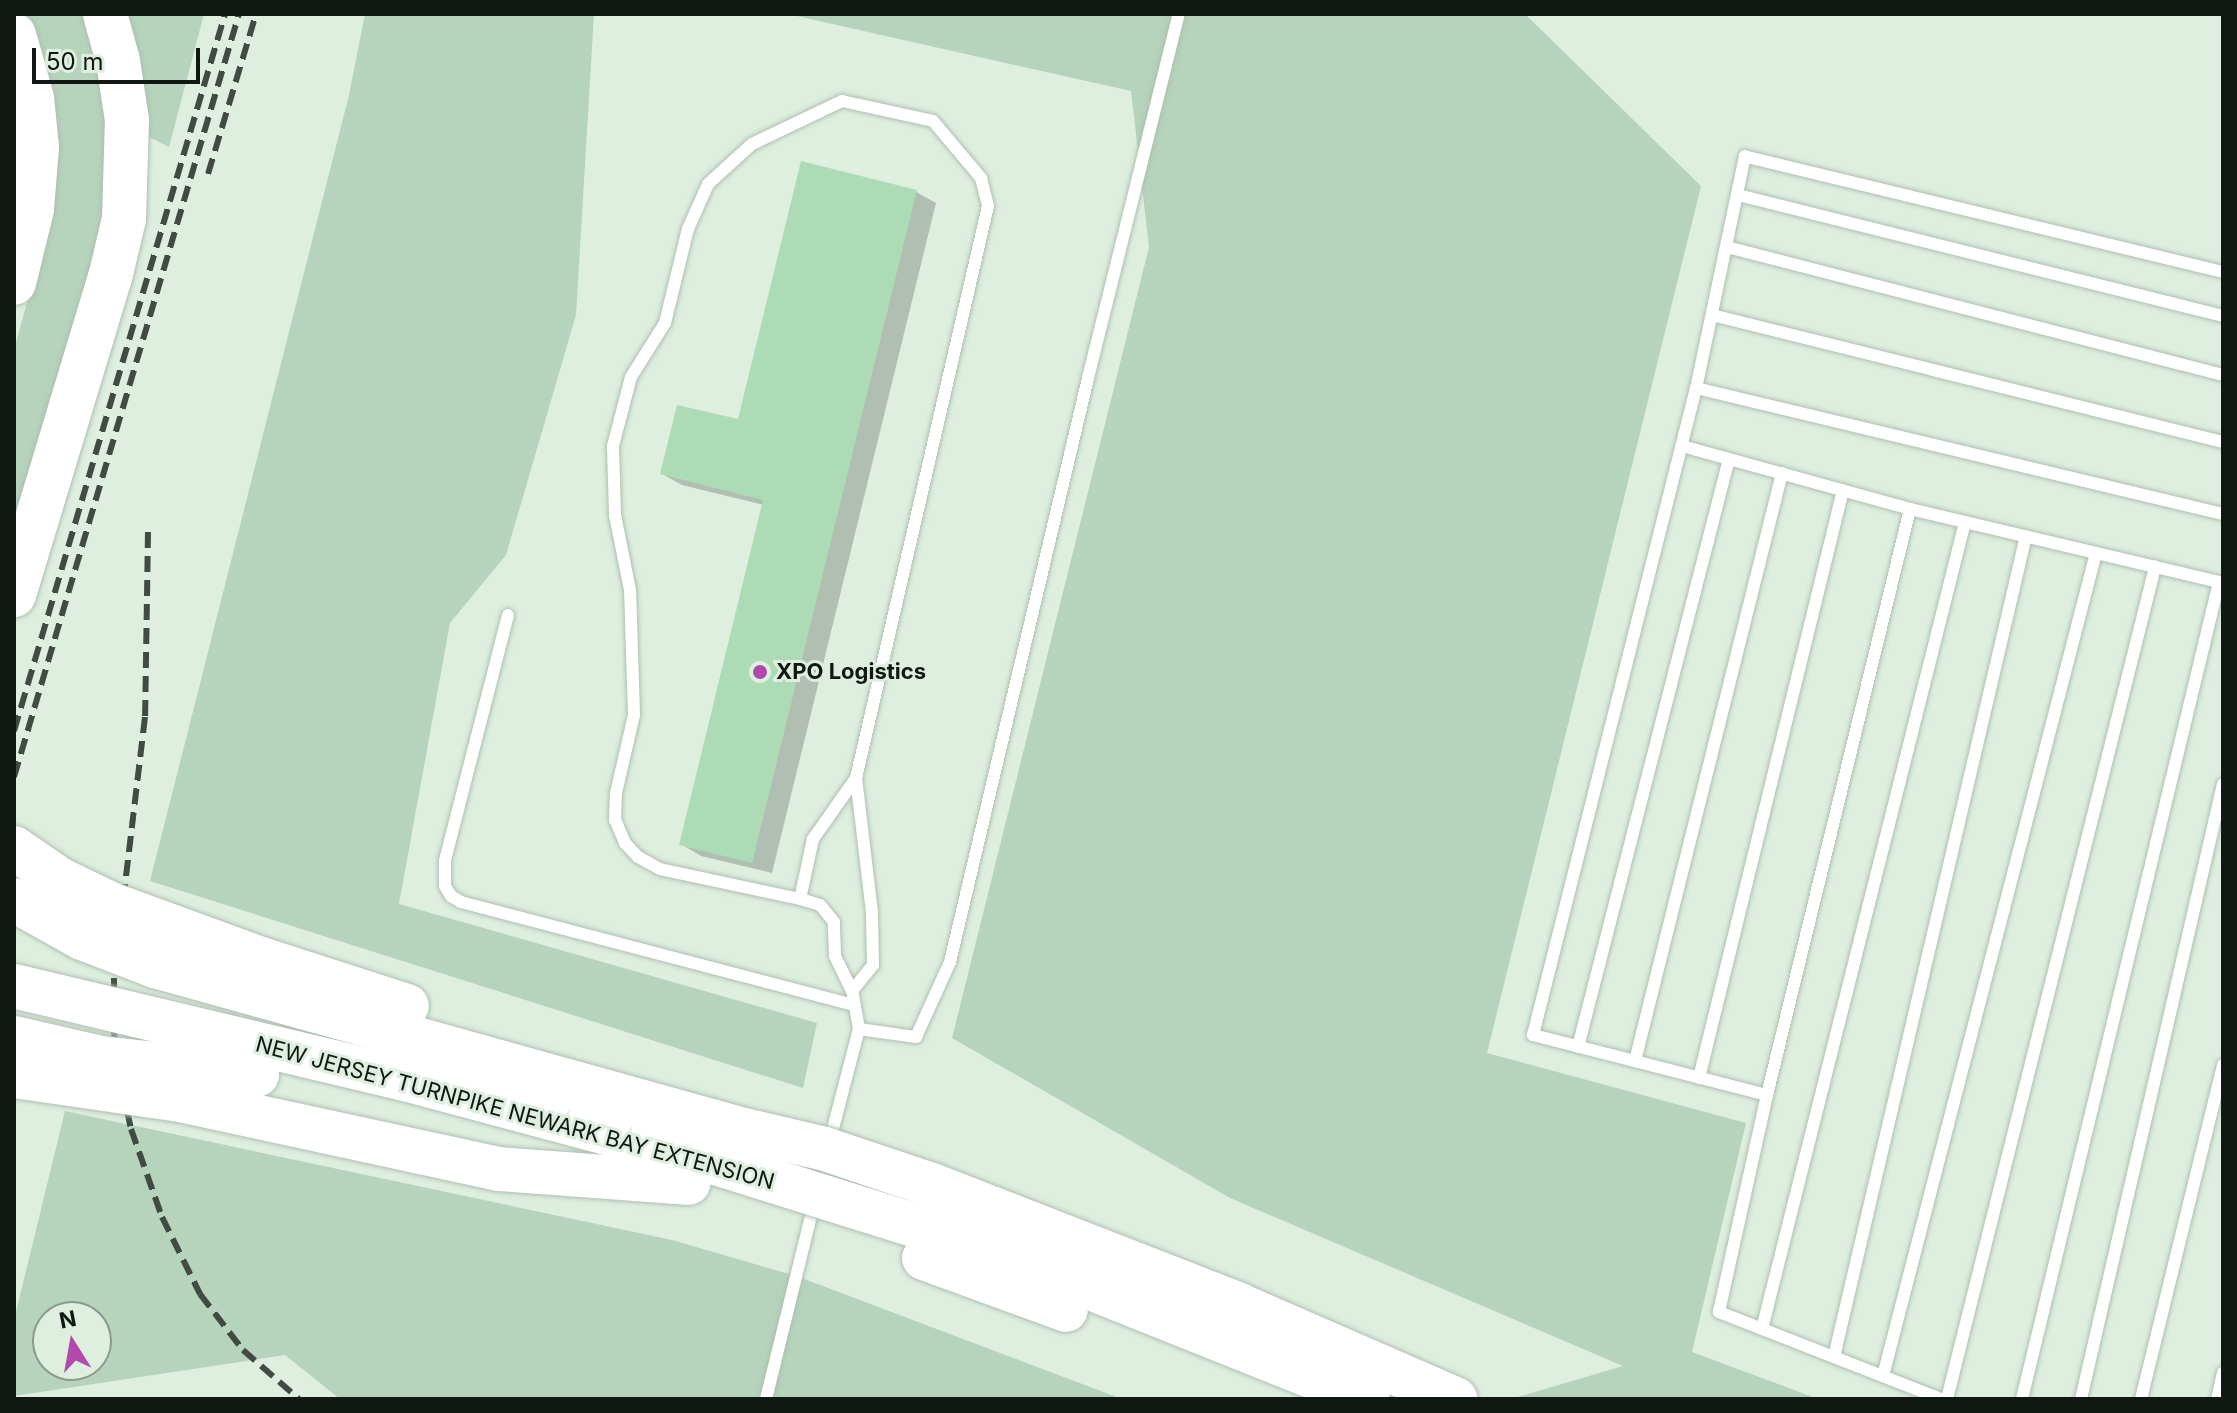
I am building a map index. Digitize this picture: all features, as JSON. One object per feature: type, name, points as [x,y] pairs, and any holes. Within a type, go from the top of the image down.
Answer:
[{"type":"highway","points":[[14,595],[110,278],[124,219],[127,120],[118,61],[105,14]]},
{"type":"highway","points":[[14,35],[31,90],[37,147],[32,209],[14,283]]},
{"type":"highway","points":[[14,848],[76,888],[172,928],[748,1116],[824,1162]]},
{"type":"highway","points":[[14,900],[82,938],[155,966],[744,1130],[824,1162],[1046,1227],[1455,1399]]},
{"type":"highway","name":"NEW JERSEY TURNPIKE NEWARK BAY EXTENSION","points":[[14,986],[405,1079],[703,1159],[1003,1253],[1368,1399]]},
{"type":"highway","name":"NEW JERSEY TURNPIKE NEWARK BAY EXTENSION","points":[[14,1016],[490,1130],[688,1183],[929,1260],[1122,1330],[1295,1399]]},
{"type":"highway","points":[[14,1038],[101,1058],[257,1075]]},
{"type":"highway","points":[[14,1076],[74,1082],[180,1100],[498,1169],[688,1183]]},
{"type":"lane","points":[[859,1029],[916,1037],[950,962],[1088,378],[1179,14]]},
{"type":"lane","points":[[766,1399],[859,1029],[852,991],[835,956],[834,922],[820,905],[660,869],[638,857],[625,843],[615,820],[616,793],[634,715],[630,590],[615,515],[613,446],[631,377],[665,323],[688,229],[708,184],[752,144],[842,101],[933,121],[981,178],[988,206],[856,778],[871,899],[873,965],[852,991]]},
{"type":"lane","points":[[1767,1095],[1533,1035],[1696,388],[1745,156],[2223,272]]},
{"type":"lane","points":[[1738,195],[2223,316]]},
{"type":"lane","points":[[1727,247],[2223,375]]},
{"type":"lane","points":[[1712,315],[2223,442]]},
{"type":"lane","points":[[1696,388],[2223,514]]},
{"type":"lane","points":[[1682,446],[1910,509],[2221,582],[2022,1399]]},
{"type":"lane","points":[[1578,1047],[1729,459]]},
{"type":"lane","points":[[1635,1061],[1782,473]]},
{"type":"lane","points":[[1699,1078],[1843,490]]},
{"type":"lane","points":[[1910,509],[1767,1095],[1719,1312],[1944,1399],[2155,567]]},
{"type":"lane","points":[[1762,1329],[1965,522]]},
{"type":"lane","points":[[1834,1357],[2026,536]]},
{"type":"lane","points":[[1883,1376],[2096,553]]},
{"type":"lane","points":[[508,615],[445,861],[445,886],[451,896],[461,902],[854,1005]]},
{"type":"lane","points":[[800,899],[813,839],[856,778]]},
{"type":"lane","points":[[2081,1399],[2223,784]]},
{"type":"lane","points":[[2141,1399],[2223,1065]]},
{"type":"lane","points":[[2217,1399],[2223,1373]]},
{"type":"green space","points":[[25,14],[87,14],[109,128],[103,224],[14,534],[14,350],[48,225],[36,42]]},
{"type":"green space","points":[[121,14],[204,14],[169,147],[143,134]]},
{"type":"green space","points":[[365,14],[594,14],[576,315],[506,555],[450,623],[399,904],[817,1023],[803,1088],[150,881],[349,95]]},
{"type":"green space","points":[[788,14],[1525,14],[1701,186],[1487,1053],[1746,1123],[1692,1352],[1818,1399],[1511,1399],[1623,1366],[1230,1198],[952,1038],[1149,247],[1131,91]]},
{"type":"green space","points":[[65,1111],[672,1240],[799,1277],[1122,1399],[340,1399],[285,1355],[14,1396],[14,1320]]},
{"type":"building","name":"XPO Logistics","points":[[801,161],[917,190],[752,863],[679,845],[763,500],[660,474],[677,405],[738,419]]},
{"type":"railway","points":[[14,731],[225,14]]},
{"type":"railway","points":[[14,777],[239,14]]},
{"type":"railway","points":[[208,174],[256,14]]},
{"type":"railway","points":[[148,532],[145,717],[114,978],[114,1033],[122,1087],[131,1129],[162,1217],[200,1294],[243,1350],[299,1399]]},
{"type":"place","name":"XPO Logistics","points":[[760,672]]}]
